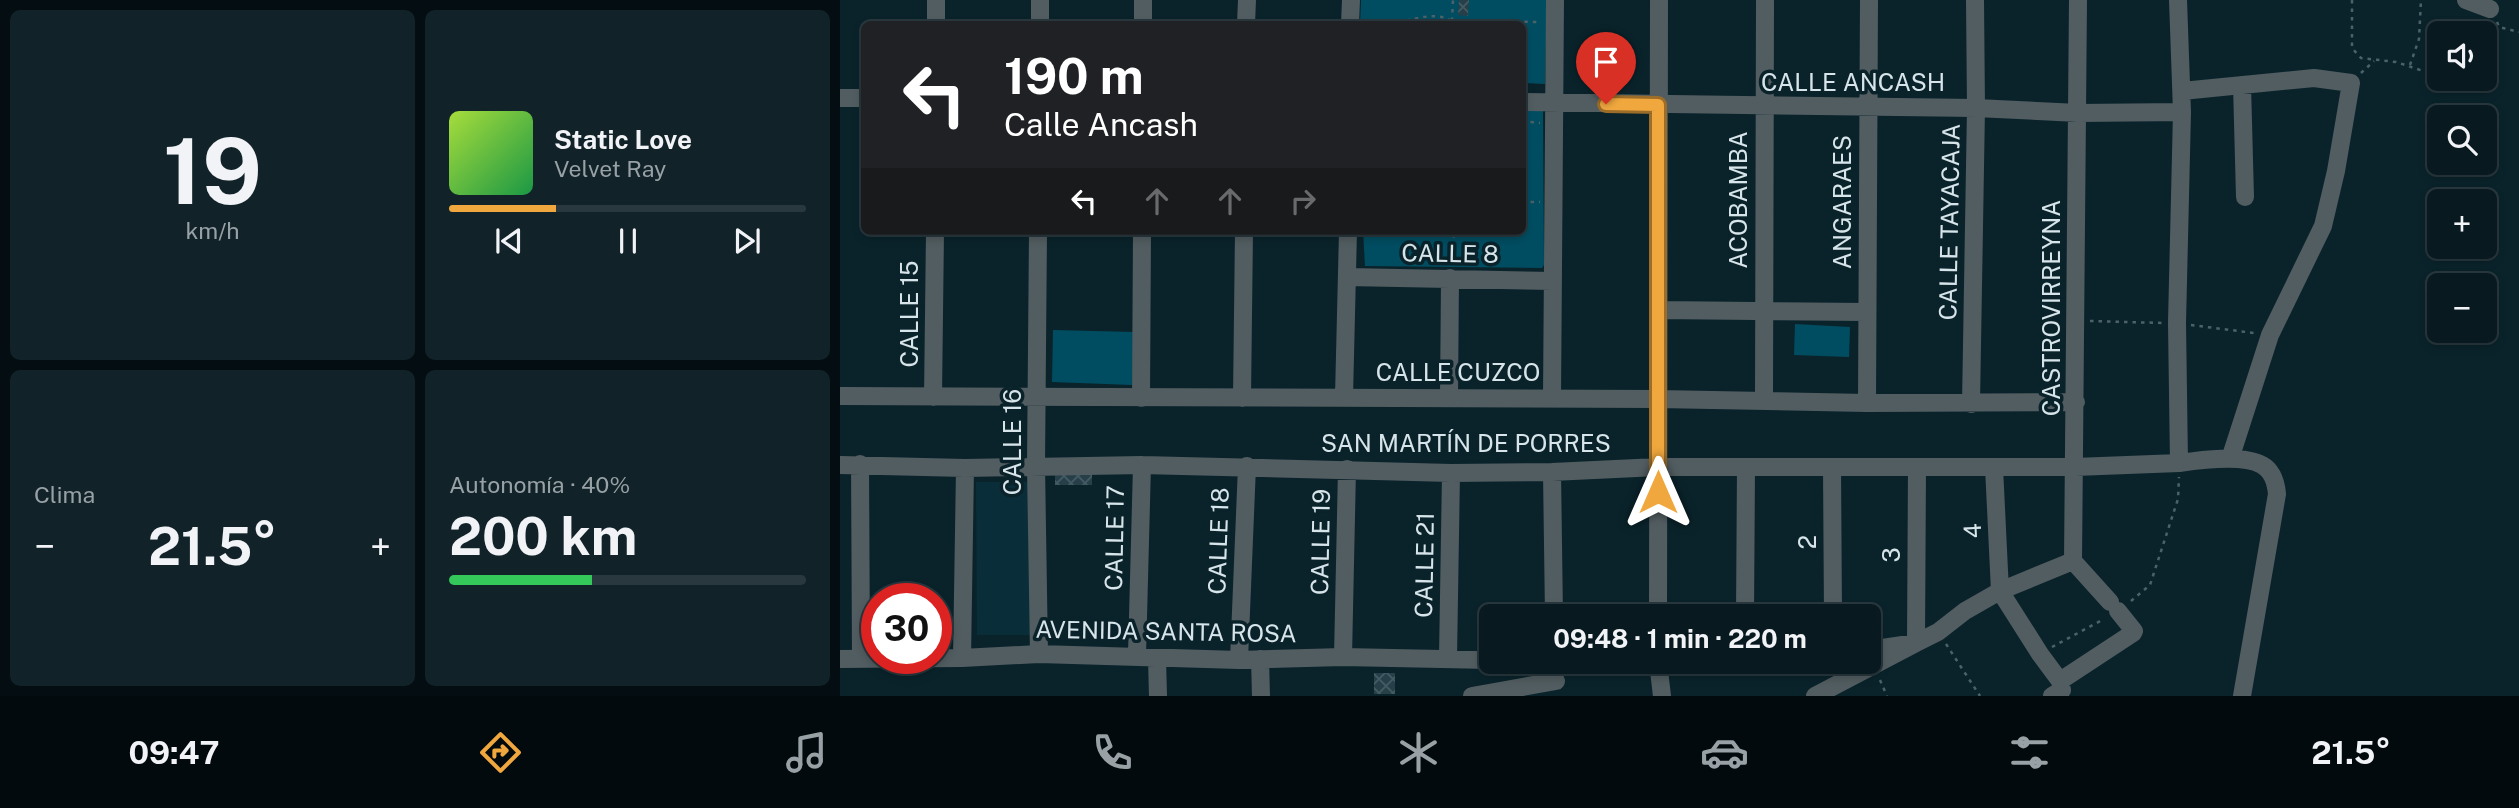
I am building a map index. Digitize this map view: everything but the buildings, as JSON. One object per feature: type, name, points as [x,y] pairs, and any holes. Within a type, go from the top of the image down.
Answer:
[{"type":"street","points":[[936,0],[936,21]]},
{"type":"street","points":[[1040,0],[1040,21]]},
{"type":"street","points":[[1143,0],[1143,21]]},
{"type":"street","points":[[1246,21],[1247,0]]},
{"type":"street","points":[[1350,21],[1351,0]]},
{"type":"street","points":[[1552,398],[1555,0]]},
{"type":"street","points":[[1658,604],[1659,0]]},
{"type":"street","name":"ACOBAMBA","points":[[1764,400],[1765,0]]},
{"type":"street","name":"ANGARAES","points":[[1867,404],[1869,0]]},
{"type":"street","name":"CALLE TAYACAJA","points":[[1971,404],[1975,0]]},
{"type":"street","name":"CASTROVIRREYNA","points":[[2074,561],[2078,0]]},
{"type":"street","points":[[2177,463],[2182,112],[2178,0]]},
{"type":"street","points":[[2466,0],[2490,9]]},
{"type":"street","points":[[2182,91],[2314,78],[2351,83],[2336,171],[2323,226],[2270,335],[2230,458]]},
{"type":"street","points":[[2242,85],[2245,197]]},
{"type":"street","points":[[840,98],[861,98]]},
{"type":"street","name":"CALLE ANCASH","points":[[1526,102],[1976,108],[2078,113],[2182,112]]},
{"type":"street","name":"CALLE 15","points":[[933,397],[934,235]]},
{"type":"street","name":"CALLE 16","points":[[1038,235],[1038,654]]},
{"type":"street","points":[[1141,398],[1142,235]]},
{"type":"street","points":[[1242,398],[1244,235]]},
{"type":"street","points":[[1344,397],[1348,235]]},
{"type":"street","name":"CALLE 8","points":[[1347,277],[1553,281]]},
{"type":"street","points":[[1449,398],[1450,278]]},
{"type":"street","points":[[1659,310],[1867,312]]},
{"type":"street","name":"CALLE CUZCO","points":[[840,396],[1552,398],[1867,404],[2076,402]]},
{"type":"street","name":"SAN MARTÍN DE PORRES","points":[[840,465],[965,468],[1247,466],[1451,473],[1658,467],[2075,467],[2230,458],[2262,464],[2275,481],[2277,494],[2242,696]]},
{"type":"street","points":[[860,464],[860,658]]},
{"type":"street","name":"CALLE 17","points":[[1137,655],[1142,465]]},
{"type":"street","name":"CALLE 18","points":[[1239,660],[1247,466]]},
{"type":"street","points":[[1745,604],[1746,467]]},
{"type":"street","name":"2","points":[[1832,467],[1833,604]]},
{"type":"street","name":"4","points":[[1994,467],[2000,592]]},
{"type":"street","points":[[962,658],[965,468]]},
{"type":"street","name":"3","points":[[1916,643],[1917,468]]},
{"type":"street","name":"CALLE 19","points":[[1343,657],[1347,469]]},
{"type":"street","points":[[1552,472],[1554,604]]},
{"type":"street","name":"CALLE 21","points":[[1448,658],[1451,473]]},
{"type":"street","points":[[1815,696],[1938,632],[1965,611],[2000,592],[2074,561],[2134,631],[2056,689],[2040,654],[2000,592]]},
{"type":"street","points":[[1881,648],[1916,643]]},
{"type":"street","name":"AVENIDA SANTA ROSA","points":[[840,659],[1038,654],[1239,660],[1343,657],[1479,659]]},
{"type":"street","points":[[1157,658],[1158,696]]},
{"type":"street","points":[[1260,659],[1261,696]]},
{"type":"street","points":[[1659,674],[1662,696]]},
{"type":"street","points":[[1472,696],[1557,689]]},
{"type":"path","points":[[1404,21],[1422,16],[1443,16],[1452,21],[1453,0]]},
{"type":"path","points":[[2352,0],[2352,48],[2361,58],[2410,66],[2427,72]]},
{"type":"path","points":[[2410,66],[2419,39],[2421,0]]},
{"type":"path","points":[[2490,9],[2499,27],[2519,32]]},
{"type":"path","points":[[1526,23],[1555,22]]},
{"type":"path","points":[[2351,83],[2375,59]]},
{"type":"path","points":[[1450,278],[1454,235]]},
{"type":"path","points":[[2076,321],[2177,323],[2270,335]]},
{"type":"path","points":[[2150,585],[2178,499],[2177,463]]},
{"type":"path","points":[[2040,654],[2114,607]]},
{"type":"path","points":[[1938,632],[1980,696]]},
{"type":"shaded area","points":[[1361,0],[1547,0],[1545,84],[1526,83],[1526,21],[1360,21]]},
{"type":"shaded area","points":[[1526,109],[1543,111],[1542,268],[1365,266],[1363,235],[1526,235]]},
{"type":"shaded area","points":[[1795,324],[1850,327],[1849,357],[1794,355]]},
{"type":"shaded area","points":[[1053,330],[1134,332],[1132,385],[1052,382]]},
{"type":"shaded area","points":[[976,482],[1029,482],[1030,635],[977,635]]},
{"type":"route","points":[[1606,104],[1658,105],[1658,492]]}]
